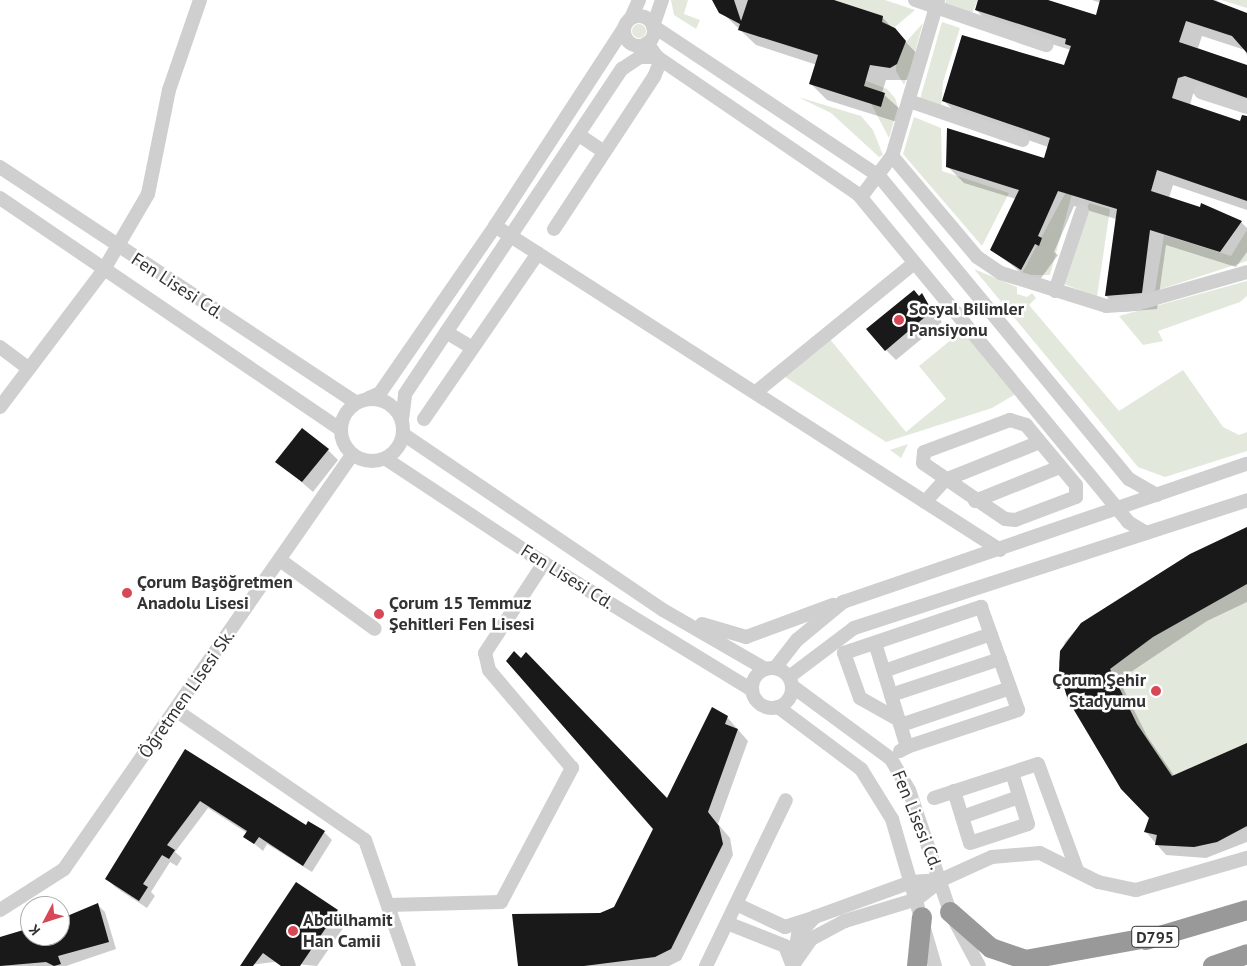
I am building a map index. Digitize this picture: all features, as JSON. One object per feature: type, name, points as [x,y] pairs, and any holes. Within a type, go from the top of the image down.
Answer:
[{"type":"highway","points":[[917,966],[920,908]]},
{"type":"highway","name":"D795","points":[[1062,966],[1247,910]]},
{"type":"highway","points":[[950,912],[991,948],[1025,960],[1157,936]]},
{"type":"highway","points":[[1213,966],[1247,954]]},
{"type":"street","points":[[0,407],[119,248],[148,194],[169,90],[200,0]]},
{"type":"street","points":[[639,0],[628,23],[495,226],[380,393],[362,401],[345,414],[340,429],[352,455],[373,462],[386,458],[398,448],[403,427],[405,394],[622,70],[633,60],[644,44],[653,26],[662,0]]},
{"type":"street","points":[[915,0],[937,3],[1046,44]]},
{"type":"street","points":[[861,197],[879,176],[892,156],[937,3]]},
{"type":"street","points":[[628,23],[643,17],[653,26],[879,176],[1123,472],[1157,495]]},
{"type":"street","points":[[628,23],[629,42],[644,44],[659,59],[861,197],[1108,492],[1119,511],[1146,533]]},
{"type":"street","points":[[633,60],[659,59]]},
{"type":"street","points":[[554,228],[604,152],[659,59]]},
{"type":"street","points":[[1201,92],[1247,107]]},
{"type":"street","points":[[909,101],[1023,140]]},
{"type":"street","points":[[578,135],[604,152]]},
{"type":"street","points":[[892,156],[976,257],[1002,273],[1055,291],[1118,306],[1247,272]]},
{"type":"street","name":"Fen Lisesi Cd.","points":[[0,167],[119,248],[362,401]]},
{"type":"street","name":"Fen Lisesi Cd.","points":[[0,198],[103,271],[340,429]]},
{"type":"street","points":[[1055,291],[1082,212]]},
{"type":"street","points":[[495,226],[1000,550]]},
{"type":"street","points":[[424,419],[538,253]]},
{"type":"street","points":[[756,392],[914,262]]},
{"type":"street","points":[[446,332],[473,348]]},
{"type":"street","points":[[0,347],[29,369]]},
{"type":"street","points":[[362,401],[389,404],[403,427]]},
{"type":"street","points":[[1010,420],[1026,425],[1040,442],[1076,485],[1076,497],[1015,520],[999,517],[923,463],[924,452],[1010,420]]},
{"type":"street","name":"Fen Lisesi Cd.","points":[[403,427],[663,610],[770,668]]},
{"type":"street","points":[[925,502],[945,480],[1040,442]]},
{"type":"street","name":"Öğretmen Lisesi Sk.","points":[[0,910],[64,869],[177,711],[352,455]]},
{"type":"street","name":"Fen Lisesi Cd.","points":[[386,458],[544,563],[752,690]]},
{"type":"street","points":[[663,610],[746,637],[843,602],[1119,511],[1157,495],[1247,464]]},
{"type":"street","points":[[975,501],[1060,467]]},
{"type":"street","points":[[1108,492],[1119,488],[1123,472]]},
{"type":"street","points":[[843,602],[797,640],[770,668],[755,677],[752,690],[761,705],[778,707],[789,699],[791,682],[854,628],[1247,500]]},
{"type":"street","points":[[280,560],[375,629]]},
{"type":"street","points":[[389,905],[501,902],[572,768],[488,670],[485,653],[544,563]]},
{"type":"street","points":[[888,756],[907,747],[1018,710],[981,607],[844,654],[860,698],[900,723],[1010,688]]},
{"type":"street","points":[[884,671],[991,634]]},
{"type":"street","points":[[875,643],[907,747]]},
{"type":"street","points":[[891,695],[1000,659]]},
{"type":"street","points":[[770,668],[791,682]]},
{"type":"street","name":"Fen Lisesi Cd.","points":[[791,682],[888,756],[909,790],[941,880],[950,912],[979,966]]},
{"type":"street","name":"Fen Lisesi Cd.","points":[[778,707],[861,769],[892,819],[936,966]]},
{"type":"street","points":[[177,711],[365,840],[409,966]]},
{"type":"street","points":[[934,798],[1038,764],[1077,870]]},
{"type":"street","points":[[954,791],[970,843],[1028,824],[1012,772]]},
{"type":"street","points":[[962,817],[1019,797]]},
{"type":"street","points":[[706,966],[786,800]]},
{"type":"street","points":[[736,904],[785,927],[911,882],[941,880],[992,857],[1026,852],[1054,857],[1112,886],[1136,890],[1247,858]]},
{"type":"street","points":[[793,965],[811,939],[845,921],[920,908],[941,880]]},
{"type":"street","points":[[793,965],[798,934],[815,917]]},
{"type":"street","points":[[727,923],[786,946],[793,965]]},
{"type":"shaded area","points":[[671,0],[688,0],[684,14],[700,20],[696,29],[674,15]]},
{"type":"shaded area","points":[[797,0],[885,0],[915,10],[895,27]]},
{"type":"shaded area","points":[[946,0],[978,0],[972,13],[944,6]]},
{"type":"shaded area","points":[[1221,0],[1247,0],[1247,8]]},
{"type":"shaded area","points":[[942,22],[960,28],[943,82],[941,108],[920,99]]},
{"type":"shaded area","points":[[923,23],[904,85],[896,71],[897,52]]},
{"type":"shaded area","points":[[636,24],[642,24],[646,31],[642,38],[636,38],[632,34],[632,28]]},
{"type":"shaded area","points":[[822,64],[887,89],[895,98],[898,107],[889,138],[867,96]]},
{"type":"shaded area","points":[[798,97],[861,116],[873,130],[883,155],[879,157],[831,113]]},
{"type":"shaded area","points":[[914,117],[941,128],[942,171],[1009,193],[982,246],[903,154]]},
{"type":"shaded area","points":[[1067,190],[1072,194],[1050,275],[1021,275]]},
{"type":"shaded area","points":[[1089,203],[1110,209],[1097,297],[1064,284]]},
{"type":"shaded area","points":[[1247,230],[1247,261],[1155,291],[1164,235],[1231,256]]},
{"type":"shaded area","points":[[974,269],[1017,287],[1017,294],[1027,297],[1032,293],[1036,298],[1029,305],[1119,411],[1183,370],[1223,427],[1239,435],[1247,432],[1247,451],[1165,477],[1138,467]]},
{"type":"shaded area","points":[[1247,281],[1247,296],[1240,302],[1158,331],[1163,341],[1143,345],[1119,316]]},
{"type":"shaded area","points":[[962,331],[1014,389],[1014,395],[992,408],[886,442],[785,377],[829,338],[906,432],[946,399],[919,366]]},
{"type":"shaded area","points":[[908,444],[901,458],[890,450]]},
{"type":"shaded area","name":"Çorum Şehir Stadyumu","points":[[1247,527],[1247,826],[1217,842],[1194,847],[1155,845],[1156,835],[1144,832],[1149,818],[1121,789],[1068,700],[1059,671],[1060,651],[1081,623],[1190,554]]},
{"type":"building","points":[[712,0],[734,0],[741,21],[748,0],[834,0],[883,16],[882,22],[895,28],[906,41],[897,64],[890,68],[870,65],[864,86],[885,93],[881,107],[809,84],[818,55],[738,30],[740,24],[719,13]]},
{"type":"building","points":[[978,0],[1048,0],[1096,15],[1100,0],[1213,0],[1247,13],[1247,53],[1232,36],[1186,21],[1179,42],[1247,65],[1247,98],[1185,76],[1178,78],[1172,98],[1240,121],[1242,115],[1247,116],[1247,201],[1157,170],[1151,191],[1200,207],[1201,203],[1242,221],[1220,252],[1150,230],[1142,293],[1105,296],[1117,209],[1058,191],[1038,236],[1042,238],[1039,246],[1035,244],[1021,270],[990,250],[1019,190],[946,167],[947,128],[1044,158],[1050,138],[942,101],[962,35],[1064,65],[1071,46],[1065,44],[1066,39],[975,10]]},
{"type":"building","name":"Sosyal Bilimler Pansiyonu","points":[[914,290],[919,296],[922,293],[932,311],[885,351],[866,329]]},
{"type":"building","points":[[302,428],[329,449],[302,482],[275,462]]},
{"type":"building","name":"Çorum Şehir Stadyumu","points":[[1247,527],[1247,584],[1153,637],[1110,669],[1137,724],[1172,776],[1247,743],[1247,826],[1217,842],[1194,847],[1155,845],[1157,835],[1144,832],[1149,818],[1121,789],[1068,700],[1059,671],[1060,651],[1081,623],[1190,554]]},
{"type":"building","points":[[514,651],[521,658],[526,652],[667,798],[712,707],[728,716],[725,724],[738,729],[708,812],[719,826],[723,844],[671,949],[655,957],[584,966],[518,966],[512,914],[600,913],[614,907],[653,829],[506,661]]},
{"type":"building","points":[[185,749],[306,825],[308,821],[325,831],[303,866],[259,837],[254,844],[243,837],[247,831],[200,801],[167,845],[175,850],[169,859],[162,855],[143,884],[148,887],[139,901],[105,879]]},
{"type":"building","name":"Abdülhamit Han Camii","points":[[296,882],[338,910],[300,966],[281,966],[263,953],[253,966],[240,966]]},
{"type":"building","points":[[98,903],[109,942],[58,956],[61,964],[54,966],[46,962],[0,966],[0,937],[20,931],[20,946],[70,946],[70,915]]},
{"type":"place","name":"Sosyal Bilimler Pansiyonu","points":[[899,320]]},
{"type":"place","name":"Çorum Başöğretmen Anadolu Lisesi","points":[[127,593]]},
{"type":"place","name":"Çorum 15 Temmuz Şehitleri Fen Lisesi","points":[[379,614]]},
{"type":"place","name":"Çorum Şehir Stadyumu","points":[[1156,691]]},
{"type":"place","name":"Abdülhamit Han Camii","points":[[293,931]]}]
